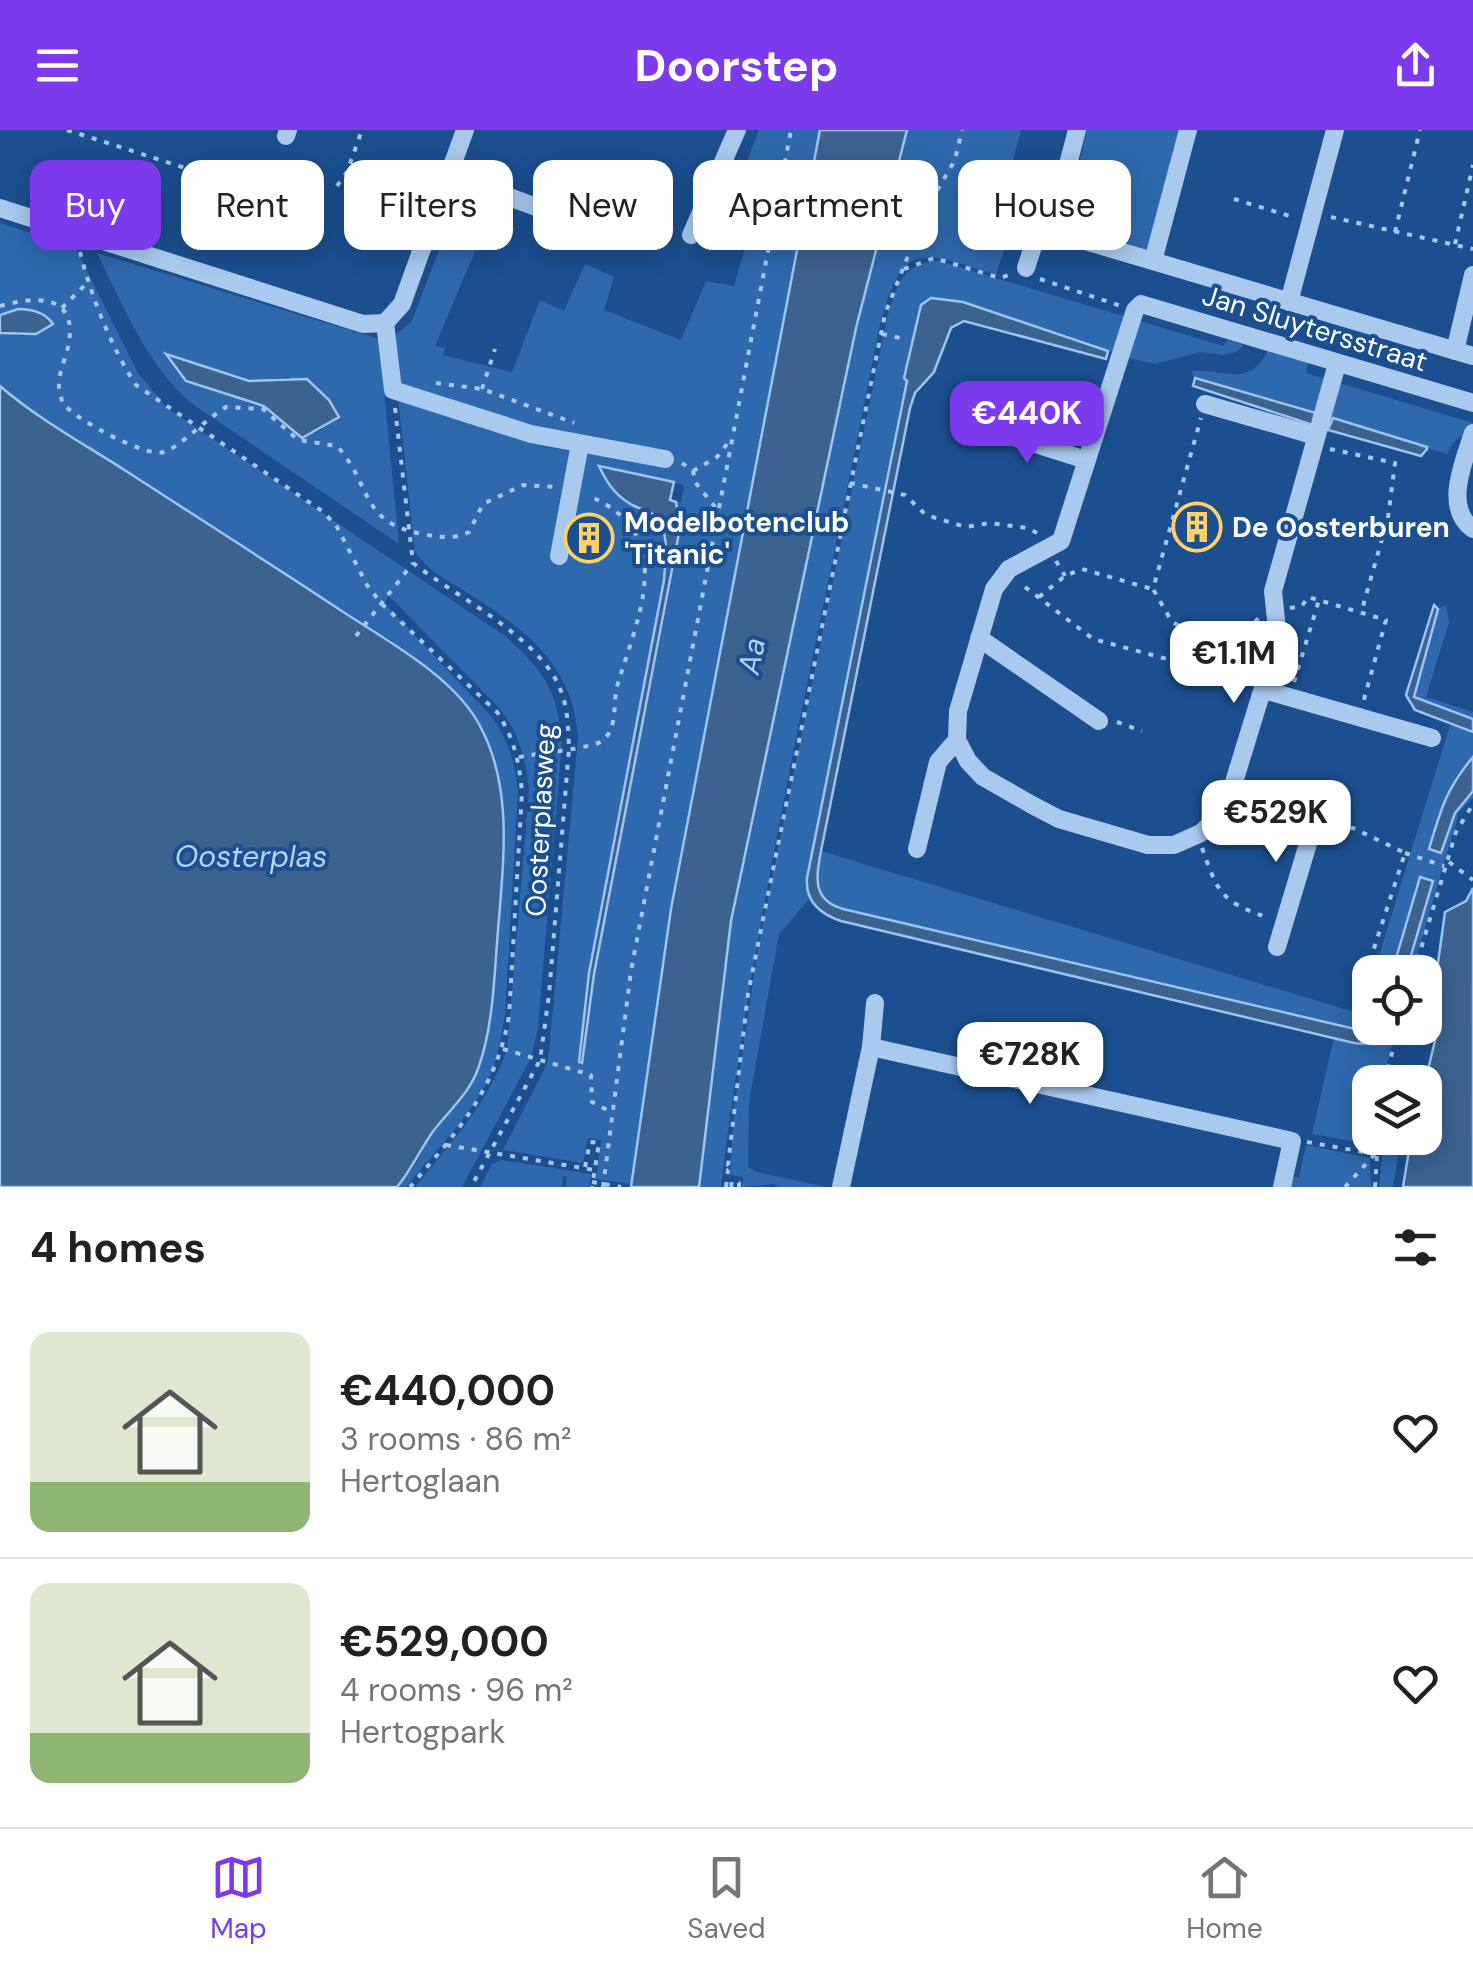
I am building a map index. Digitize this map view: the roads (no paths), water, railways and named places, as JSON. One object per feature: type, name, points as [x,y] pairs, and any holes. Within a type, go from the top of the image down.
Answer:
[{"type":"street","points":[[454,160],[465,130]]},
{"type":"street","points":[[690,235],[736,130]]},
{"type":"street","points":[[1069,160],[1077,130]]},
{"type":"street","points":[[1153,261],[1188,130]]},
{"type":"street","points":[[1288,302],[1336,130]]},
{"type":"street","points":[[0,208],[363,324],[385,323],[396,314],[421,250]]},
{"type":"street","points":[[1021,270],[1030,250]]},
{"type":"street","name":"Jan Sluytersstraat","points":[[1114,250],[1464,354]]},
{"type":"street","points":[[1464,354],[1473,275]]},
{"type":"street","name":"Jan Sluytersstraat","points":[[1086,460],[1138,307],[1473,403]]},
{"type":"street","points":[[385,323],[393,390],[531,434],[664,459]]},
{"type":"street","points":[[982,427],[1086,460],[1061,541],[1008,569],[994,589],[958,711],[957,740],[968,761],[983,777],[1059,819],[1148,846],[1174,845],[1197,834],[1226,808],[1237,780],[1278,639],[1274,590],[1278,570],[1337,364]]},
{"type":"street","points":[[1205,404],[1314,441]]},
{"type":"street","points":[[1473,433],[1459,480],[1457,505],[1462,521],[1473,529]]},
{"type":"street","points":[[559,556],[580,444]]},
{"type":"street","points":[[979,638],[1100,721]]},
{"type":"street","points":[[1264,690],[1432,738]]},
{"type":"street","points":[[917,849],[938,762],[957,740]]},
{"type":"street","points":[[1226,808],[1310,837],[1276,947]]},
{"type":"street","points":[[841,1187],[871,1048],[876,1003]]},
{"type":"street","points":[[871,1048],[1292,1141],[1282,1187]]},
{"type":"water","points":[[820,130],[907,130],[899,160],[814,160]]},
{"type":"water","name":"Aa","points":[[797,250],[876,250],[856,328],[731,921],[699,1187],[631,1187],[671,909]]},
{"type":"water","points":[[931,298],[963,302],[1108,351],[1106,359],[964,321],[951,328],[934,372],[915,393],[821,851],[821,894],[843,909],[1352,1028],[1352,1043],[841,921],[827,915],[811,900],[807,878],[921,305]]},
{"type":"water","points":[[18,309],[37,312],[53,324],[36,334],[0,333],[0,315]]},
{"type":"water","points":[[166,354],[249,381],[307,379],[329,400],[339,417],[302,438],[264,406],[186,381]]},
{"type":"water","points":[[1195,378],[1316,413],[1313,425],[1193,386]]},
{"type":"water","name":"Oosterplas","points":[[0,386],[45,420],[402,650],[455,693],[480,726],[497,772],[504,845],[488,1033],[470,1086],[434,1130],[397,1187],[0,1187]]},
{"type":"water","points":[[1333,418],[1427,449],[1421,456],[1328,430]]},
{"type":"water","points":[[599,466],[674,482],[670,500],[676,502],[680,528],[594,974],[582,1063],[579,1062],[589,973],[664,580],[666,552],[658,519],[619,496]]},
{"type":"water","points":[[1434,605],[1438,609],[1414,697],[1473,719],[1473,732],[1415,710],[1406,695]]},
{"type":"water","points":[[1473,757],[1473,791],[1455,813],[1441,853],[1429,849],[1445,800]]},
{"type":"water","points":[[1420,877],[1433,881],[1411,955],[1397,955]]},
{"type":"water","points":[[1473,888],[1473,1187],[1403,1187],[1408,1155],[1442,1155],[1442,1065],[1429,1065],[1434,1045],[1442,1045],[1439,955],[1445,912],[1466,901]]},
{"type":"place","name":"De Oosterburen","points":[[1197,527]]},
{"type":"place","name":"Modelbotenclub 'Titanic'","points":[[589,538]]}]
